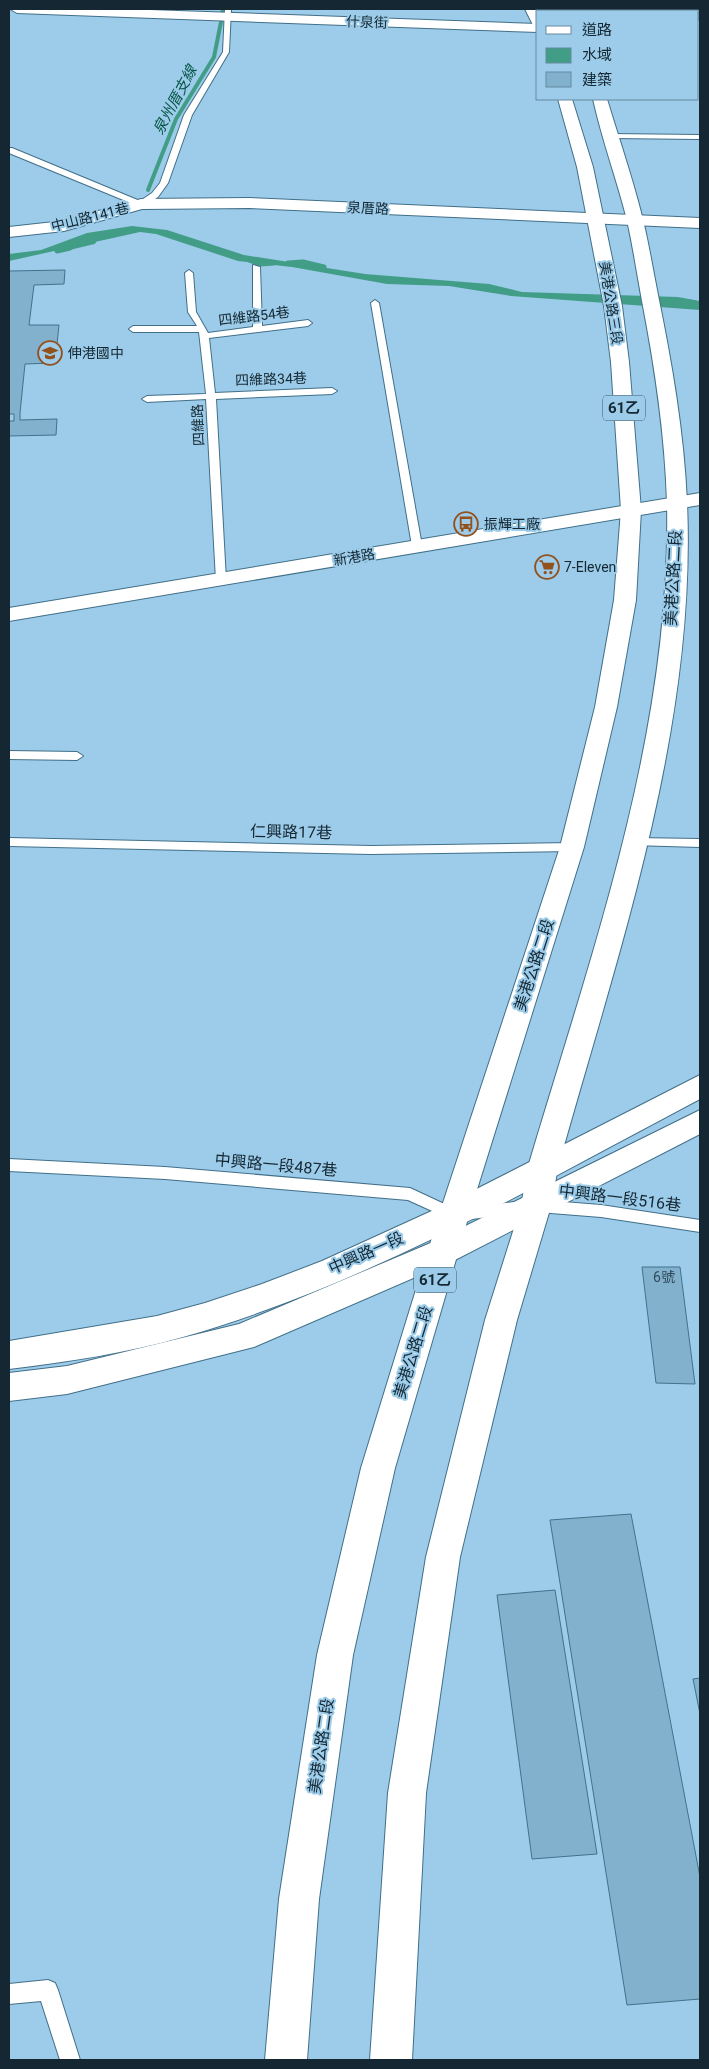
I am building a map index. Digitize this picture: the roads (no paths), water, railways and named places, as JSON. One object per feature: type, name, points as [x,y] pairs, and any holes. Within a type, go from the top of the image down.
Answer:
[{"type":"main road","name":"什泉街","points":[[17,9],[228,13],[536,28]]},
{"type":"main road","name":"美港公路三段","points":[[565,100],[586,167],[612,300],[626,430],[631,510]]},
{"type":"main road","name":"61乙","points":[[600,100],[635,221],[662,359],[672,426],[688,501]]},
{"type":"main road","name":"泉厝路","points":[[141,204],[249,203],[700,223]]},
{"type":"main road","name":"中山路141巷","points":[[9,232],[64,226],[141,204]]},
{"type":"main road","name":"新港路","points":[[9,615],[688,501]]},
{"type":"main road","name":"美港公路二段","points":[[391,2060],[407,1793],[443,1557],[501,1320],[536,1206],[543,1167],[636,842],[664,698],[675,589],[688,501]]},
{"type":"main road","name":"美港公路二段","points":[[286,2060],[299,1899],[335,1654],[378,1468],[454,1215],[572,847],[608,697],[625,600],[631,510]]},
{"type":"main road","name":"中興路一段","points":[[9,1356],[132,1336],[204,1317],[274,1294],[454,1215],[700,1086]]},
{"type":"main road","name":"中興路一段","points":[[9,1387],[67,1380],[243,1337],[444,1250],[536,1206],[700,1121]]},
{"type":"lane","points":[[9,150],[141,204],[155,195],[164,182],[188,114],[226,52],[228,13]]},
{"type":"lane","points":[[612,136],[700,137]]},
{"type":"lane","points":[[256,267],[258,329]]},
{"type":"lane","name":"四維路","points":[[189,273],[192,312],[203,332],[211,396],[221,580]]},
{"type":"lane","points":[[375,303],[416,546]]},
{"type":"lane","name":"四維路54巷","points":[[133,329],[203,332],[258,329],[308,323]]},
{"type":"lane","name":"四維路34巷","points":[[147,399],[332,391]]},
{"type":"lane","points":[[9,755],[77,756]]},
{"type":"lane","name":"仁興路17巷","points":[[9,842],[372,850],[572,847]]},
{"type":"lane","points":[[636,842],[700,843]]},
{"type":"lane","name":"中興路一段487巷","points":[[9,1165],[165,1173],[410,1194],[454,1215]]},
{"type":"lane","points":[[454,1215],[536,1206]]},
{"type":"lane","name":"中興路一段516巷","points":[[536,1206],[601,1211],[700,1226]]},
{"type":"lane","points":[[9,1994],[48,1990],[70,2060]]},
{"type":"water","points":[[132,226],[167,230],[244,255],[365,274],[489,284],[522,292],[678,297],[700,301],[700,310],[511,296],[449,286],[387,284],[292,267],[238,261],[156,234],[140,232],[9,261],[9,254],[41,250],[87,233]]},
{"type":"waterway","name":"泉州厝支線","points":[[222,14],[223,9]]},
{"type":"waterway","name":"泉州厝支線","points":[[148,190],[176,119],[214,57],[221,22]]},
{"type":"waterway","points":[[65,249],[94,242]]},
{"type":"waterway","points":[[57,251],[70,248]]},
{"type":"waterway","points":[[249,260],[260,264],[274,263]]},
{"type":"waterway","points":[[288,263],[303,262],[324,267]]},
{"type":"place","name":"伸港國中","points":[[50,353]]},
{"type":"place","name":"振輝工廠","points":[[466,524]]},
{"type":"place","name":"7-Eleven","points":[[547,567]]}]
